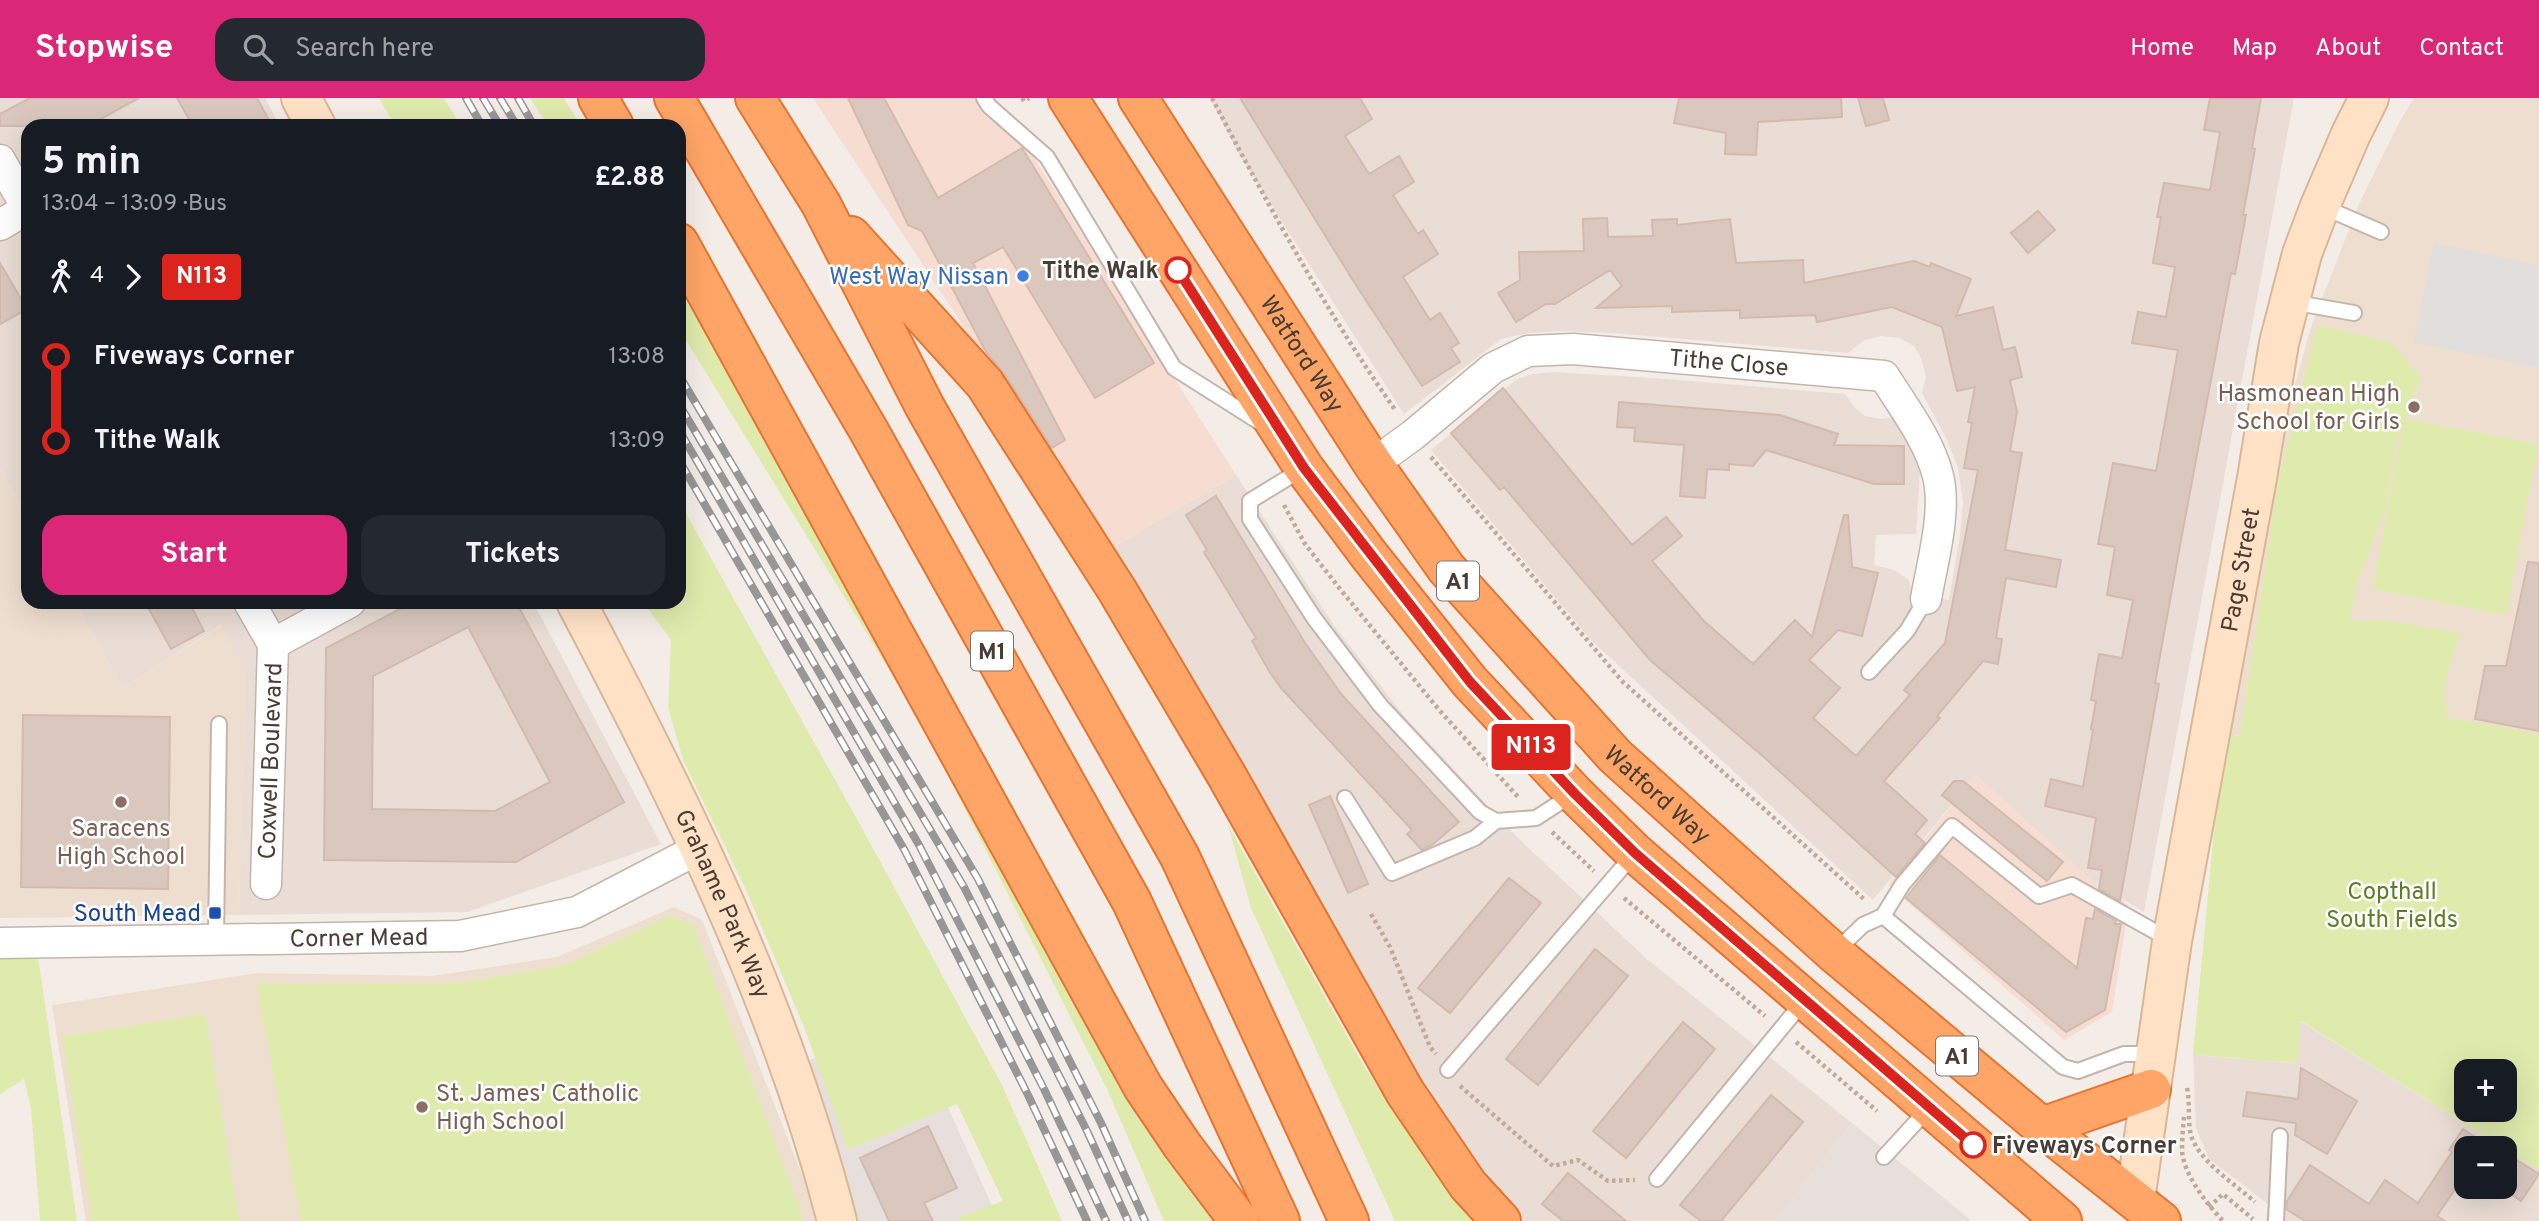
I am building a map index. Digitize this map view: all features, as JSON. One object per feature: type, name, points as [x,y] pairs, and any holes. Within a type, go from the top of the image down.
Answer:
[{"type":"highway","name":"M1","points":[[674,98],[869,431],[1132,902],[1280,1221]]},
{"type":"highway","name":"M1","points":[[755,98],[821,204],[925,407],[1180,857],[1349,1221]]},
{"type":"highway","name":"A1","points":[[1068,98],[1295,454],[1470,682],[1575,794],[1635,853],[2062,1221]]},
{"type":"highway","name":"Watford Way","points":[[1138,98],[1373,464],[1447,568],[1615,756],[1835,953],[2144,1214]]},
{"type":"highway","name":"M1","points":[[821,204],[985,384],[1124,602],[1227,776],[1405,1092],[1468,1185],[1501,1221]]},
{"type":"highway","points":[[686,256],[1143,1087],[1239,1221]]},
{"type":"highway","points":[[2042,1127],[2165,1076]]},
{"type":"street","points":[[301,98],[312,119]]},
{"type":"street","name":"Page Street","points":[[2144,1214],[2165,1076],[2172,941],[2279,343],[2289,301],[2320,206],[2369,98]]},
{"type":"street","points":[[0,160],[21,198]]},
{"type":"street","points":[[0,225],[21,214]]},
{"type":"street","name":"Tithe Close","points":[[1373,464],[1413,435],[1493,368],[1528,351],[1573,349],[1884,376],[1925,443],[1939,478],[1941,513],[1926,599]]},
{"type":"street","name":"Coxwell Boulevard","points":[[253,609],[273,644],[266,884]]},
{"type":"street","points":[[273,644],[337,609]]},
{"type":"street","name":"Grahame Park Way","points":[[580,609],[700,848],[766,996],[837,1221]]},
{"type":"street","name":"Corner Mead","points":[[0,943],[460,936],[577,912],[700,848]]},
{"type":"lane","points":[[984,98],[989,106],[1047,157],[1174,368],[1295,454],[1250,501],[1250,519],[1314,618],[1380,705],[1480,812],[1496,821],[1536,818],[1575,794]]},
{"type":"lane","points":[[2320,206],[2381,232]]},
{"type":"lane","points":[[2289,301],[2354,313]]},
{"type":"lane","points":[[1869,672],[1907,631],[1926,599]]},
{"type":"lane","points":[[216,939],[219,724]]},
{"type":"lane","points":[[1345,798],[1392,873],[1475,838],[1496,821]]},
{"type":"lane","points":[[1835,953],[1863,925],[1883,916],[1902,885],[1952,826],[2039,896],[2072,885],[2172,941]]},
{"type":"lane","points":[[1448,1070],[1635,853]]},
{"type":"lane","points":[[1883,916],[2063,1067],[2078,1071],[2124,1054],[2165,1076]]},
{"type":"lane","points":[[1657,1179],[1804,1000]]},
{"type":"lane","points":[[1884,1157],[1929,1108]]},
{"type":"lane","points":[[2276,1221],[2280,1136]]},
{"type":"path","points":[[1022,98],[1024,101],[1029,98]]},
{"type":"path","points":[[1212,98],[1270,209],[1374,379],[1413,435],[1622,681],[1883,916]]},
{"type":"path","points":[[1371,914],[1390,947],[1430,1047],[1461,1087],[1553,1166],[1578,1160],[1608,1181],[1657,1179]]},
{"type":"path","points":[[2165,1076],[2180,1153],[2209,1207],[2223,1221]]},
{"type":"path","points":[[2165,1076],[2190,1105],[2190,1133],[2199,1153],[2261,1208]]},
{"type":"path","points":[[2209,1207],[2223,1194],[2256,1221]]},
{"type":"shaded area","points":[[0,98],[265,98],[276,119],[21,119],[21,506],[0,469]]},
{"type":"shaded area","points":[[813,98],[996,98],[1236,475],[1110,549]]},
{"type":"shaded area","points":[[1210,98],[2294,98],[2144,912],[2091,880],[1976,775],[1873,900],[1591,640],[1431,450],[1517,379],[1533,374],[1555,372],[1666,379],[1845,394],[1865,416],[1881,419],[1897,416],[1920,470],[1916,534],[1876,535],[1874,565],[1894,570],[1908,579],[1913,594],[1949,600],[1963,502],[1958,468],[1947,440],[1922,393],[1926,377],[1921,358],[1914,346],[1899,338],[1881,336],[1863,341],[1848,353],[1613,333],[1528,333],[1501,339],[1404,414],[1236,149]]},
{"type":"shaded area","name":"Hasmonean High School for Girls","points":[[2414,98],[2539,98],[2539,777],[2223,734],[2266,486],[2311,327],[2358,206]]},
{"type":"shaded area","points":[[2434,243],[2539,265],[2539,368],[2413,342]]},
{"type":"shaded area","name":"Saracens High School","points":[[0,469],[21,506],[21,609],[78,609],[123,688],[222,625],[245,674],[239,915],[0,918]]},
{"type":"shaded area","points":[[1236,475],[1335,627],[1405,717],[1518,838],[1648,960],[1852,1123],[1775,1221],[1509,1221],[1471,1186],[1110,549]]},
{"type":"shaded area","points":[[78,609],[537,609],[661,844],[467,912],[239,915],[245,674],[221,625],[123,688]]},
{"type":"shaded area","points":[[1976,775],[2091,880],[2129,905],[2112,1012],[2064,1040],[1888,885]]},
{"type":"shaded area","name":"St. James' Catholic High School","points":[[674,907],[702,920],[815,1208],[817,1221],[86,1221],[52,1005],[258,973],[432,976],[557,957]]},
{"type":"shaded area","points":[[2300,1021],[2454,1117],[2454,1122],[2462,1122],[2485,1136],[2454,1136],[2454,1199],[2517,1199],[2517,1156],[2539,1170],[2539,1221],[2266,1221],[2268,1204],[2209,1159],[2196,1128],[2193,1055],[2296,1063]]},
{"type":"shaded area","points":[[910,1023],[999,1221],[847,1221],[807,1061]]},
{"type":"shaded area","points":[[1852,1123],[1972,1221],[1775,1221]]},
{"type":"green space","points":[[379,98],[444,98],[457,119],[391,119]]},
{"type":"green space","points":[[530,98],[564,98],[577,119],[544,119]]},
{"type":"green space","points":[[686,301],[729,373],[901,689],[686,340]]},
{"type":"green space","name":"Copthall South Fields","points":[[2317,325],[2390,342],[2421,377],[2406,419],[2538,444],[2506,615],[2373,589],[2402,428],[2396,443],[2386,508],[2357,583],[2350,620],[2391,621],[2460,633],[2443,689],[2448,718],[2539,734],[2539,1170],[2517,1156],[2517,1136],[2485,1136],[2462,1122],[2517,1122],[2517,1059],[2454,1059],[2454,1117],[2301,1021],[2297,1063],[2193,1055],[2223,734],[2240,736],[2278,483]]},
{"type":"green space","points":[[686,514],[1002,1085],[1062,1221],[959,1221],[959,1217],[1003,1201],[957,1104],[848,1150],[804,1027],[746,890],[683,760],[668,707],[671,640],[648,609],[686,609]]},
{"type":"green space","points":[[921,723],[1141,1121],[1213,1221],[1164,1221],[1107,1089]]},
{"type":"green space","points":[[1228,825],[1364,1066],[1448,1193],[1475,1221],[1395,1221],[1251,908]]},
{"type":"green space","name":"St. James' Catholic High School","points":[[669,916],[693,924],[802,1221],[301,1221],[256,984],[460,983],[565,965]]},
{"type":"green space","points":[[37,950],[77,1221],[40,1221],[31,1109],[24,1079],[0,1094],[0,951]]},
{"type":"green space","points":[[205,1014],[239,1221],[92,1221],[62,1037]]},
{"type":"building","points":[[30,98],[139,98],[101,119],[21,119],[21,126],[0,126],[0,114]]},
{"type":"building","points":[[177,98],[257,98],[268,119],[189,119]]},
{"type":"building","name":"West Way Nissan","points":[[848,98],[884,98],[938,198],[1022,148],[1154,363],[1095,398],[1003,247],[973,263],[1065,440],[1052,448],[1003,372],[986,352],[922,231],[908,225]]},
{"type":"building","points":[[1240,98],[1360,98],[1372,119],[1345,136],[1369,174],[1399,156],[1414,182],[1393,195],[1418,234],[1423,230],[1438,254],[1403,277],[1430,320],[1440,313],[1459,343],[1451,348],[1460,362],[1422,386]]},
{"type":"building","points":[[1679,98],[1841,98],[1842,117],[1758,122],[1756,155],[1725,154],[1726,133],[1674,123]]},
{"type":"building","points":[[1858,98],[1883,98],[1889,120],[1866,126]]},
{"type":"building","points":[[2210,98],[2261,98],[2243,215],[2246,215],[2235,274],[2231,273],[2181,540],[2155,683],[2159,684],[2120,901],[2099,889],[2102,870],[2088,868],[2096,818],[2045,806],[2051,779],[2083,787],[2093,730],[2096,701],[2091,700],[2099,654],[2122,658],[2133,600],[2107,595],[2115,547],[2098,544],[2113,463],[2156,471],[2178,350],[2132,343],[2138,312],[2166,317],[2175,267],[2153,263],[2161,217],[2157,217],[2164,183],[2210,190],[2220,132],[2204,130]]},
{"type":"building","points":[[2038,211],[2055,230],[2028,253],[2011,233]]},
{"type":"building","points":[[1607,218],[1608,237],[1653,236],[1652,220],[1677,219],[1677,225],[1730,219],[1736,263],[1803,260],[1804,283],[1914,261],[1930,267],[1931,263],[1971,279],[1956,316],[1993,307],[2003,350],[2015,347],[2022,377],[2010,380],[2017,412],[2010,451],[2022,453],[2005,550],[2061,560],[2056,587],[2006,578],[1996,638],[2002,639],[1998,664],[1983,661],[1937,716],[1940,718],[1884,781],[1927,820],[1915,834],[1925,843],[1896,877],[1765,758],[1650,660],[1504,487],[1500,490],[1451,433],[1503,388],[1632,545],[1666,517],[1682,536],[1652,561],[1704,621],[1753,664],[1795,620],[1812,637],[1844,515],[1848,515],[1852,567],[1878,573],[1862,636],[1838,630],[1809,660],[1840,688],[1813,718],[1856,756],[1910,695],[1904,690],[1945,643],[1978,470],[1964,468],[1972,423],[1968,422],[1975,387],[1957,391],[1942,327],[1892,307],[1817,322],[1815,315],[1740,318],[1740,310],[1672,312],[1672,306],[1596,308],[1622,286],[1610,270],[1555,304],[1546,304],[1516,322],[1498,293],[1520,280],[1519,252],[1584,251],[1583,219]]},
{"type":"building","points":[[0,263],[21,299],[21,312],[0,324]]},
{"type":"building","points":[[1619,402],[1780,415],[1838,434],[1834,445],[1904,446],[1904,484],[1874,484],[1766,450],[1753,466],[1729,464],[1729,470],[1707,469],[1705,498],[1680,496],[1684,445],[1634,441],[1635,428],[1617,427]]},
{"type":"building","points":[[1216,496],[1305,643],[1342,695],[1459,822],[1432,845],[1422,850],[1407,834],[1412,830],[1281,688],[1269,671],[1252,641],[1256,638],[1204,552],[1207,550],[1186,515]]},
{"type":"building","points":[[2528,562],[2539,563],[2539,731],[2475,719],[2485,666],[2506,666]]},
{"type":"building","points":[[149,609],[193,609],[204,631],[171,649]]},
{"type":"building","points":[[400,609],[520,609],[624,802],[516,862],[324,860],[326,648]],"holes":[[[468,627],[550,782],[495,811],[372,809],[373,676]]]},
{"type":"building","points":[[23,715],[170,717],[168,889],[21,887]]},
{"type":"building","points":[[1954,781],[1963,781],[2063,862],[2047,881],[1942,795]]},
{"type":"building","points":[[1330,796],[1368,884],[1348,893],[1309,805]]},
{"type":"building","points":[[1940,855],[2077,968],[2086,918],[2093,919],[2095,909],[2116,921],[2115,924],[2121,924],[2105,1010],[2066,1032],[1906,898]]},
{"type":"building","points":[[1509,878],[1541,903],[1450,1013],[1418,988]]},
{"type":"building","points":[[1595,949],[1628,976],[1538,1085],[1506,1059]]},
{"type":"building","points":[[1683,1022],[1715,1049],[1626,1158],[1593,1131]]},
{"type":"building","points":[[2301,1068],[2357,1101],[2327,1154],[2295,1135],[2296,1123],[2243,1116],[2247,1092],[2298,1099]]},
{"type":"building","points":[[1771,1095],[1803,1122],[1721,1221],[1701,1221],[1680,1205]]},
{"type":"building","points":[[928,1126],[957,1188],[924,1203],[933,1221],[889,1221],[860,1158]]},
{"type":"building","points":[[2463,1129],[2474,1136],[2458,1136]]},
{"type":"building","points":[[2454,1142],[2454,1191],[2437,1216],[2445,1221],[2305,1221],[2286,1209],[2287,1201],[2310,1165],[2369,1204],[2385,1180],[2418,1203],[2452,1152],[2449,1150]]},
{"type":"building","points":[[2517,1160],[2539,1174],[2521,1201],[2517,1198]]},
{"type":"building","points":[[1568,1173],[1626,1221],[1563,1221],[1542,1204]]},
{"type":"railway","points":[[466,98],[478,119]]},
{"type":"railway","points":[[483,98],[496,119]]},
{"type":"railway","points":[[500,98],[513,119]]},
{"type":"railway","points":[[518,98],[530,119]]},
{"type":"railway","points":[[686,387],[978,879],[1101,1123],[1145,1221]]},
{"type":"railway","points":[[686,416],[964,887],[1087,1131],[1128,1221]]},
{"type":"railway","points":[[686,442],[919,845],[1044,1089],[1106,1221]]},
{"type":"railway","points":[[686,472],[905,851],[1028,1095],[1087,1221]]},
{"type":"bus line","name":"N113","points":[[1178,270],[1304,468],[1470,682],[1575,794],[1635,853],[1973,1145]]},
{"type":"place","name":"Tithe Walk","points":[[1178,270]]},
{"type":"place","name":"West Way Nissan","points":[[1023,276]]},
{"type":"place","name":"Hasmonean High School for Girls","points":[[2414,407]]},
{"type":"place","name":"Saracens High School","points":[[121,802]]},
{"type":"place","name":"South Mead","points":[[215,913]]},
{"type":"place","name":"St. James' Catholic High School","points":[[422,1107]]},
{"type":"place","name":"Fiveways Corner","points":[[1973,1145]]}]
